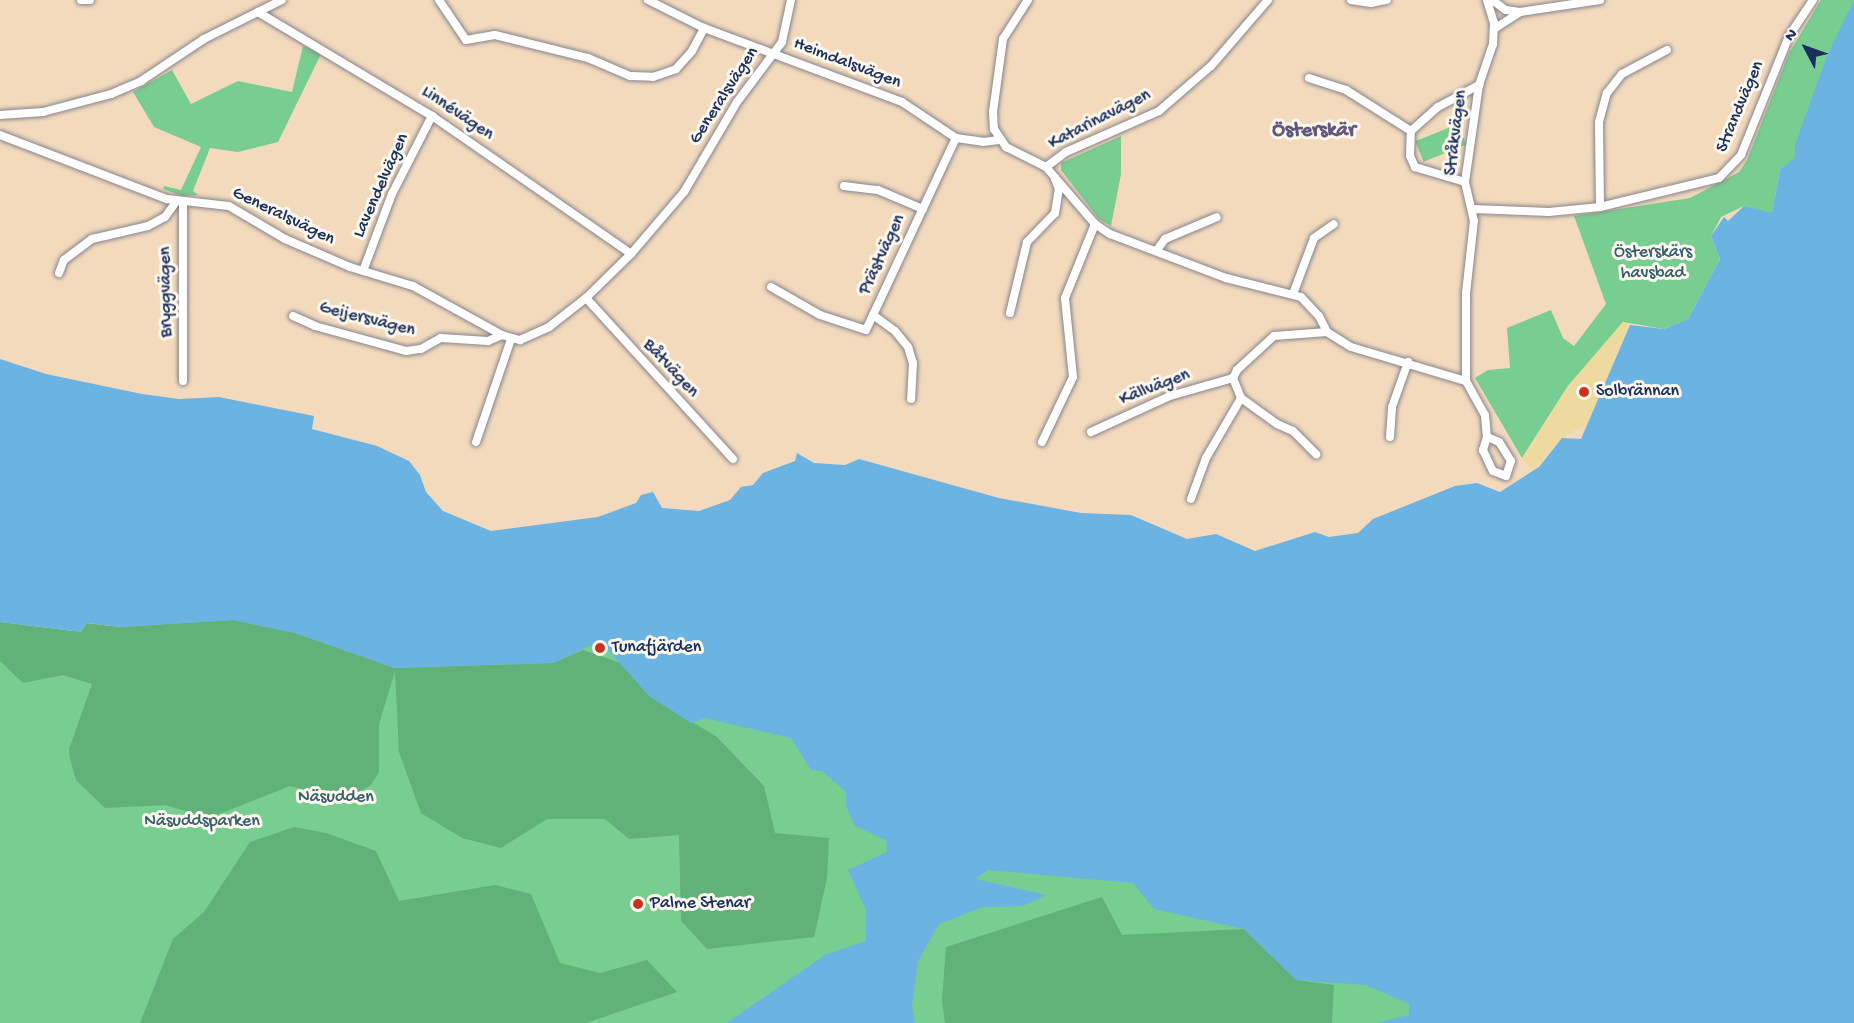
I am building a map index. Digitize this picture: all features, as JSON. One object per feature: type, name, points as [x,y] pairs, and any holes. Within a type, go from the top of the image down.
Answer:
[{"type":"street","points":[[81,0],[90,0]]},
{"type":"street","points":[[0,115],[43,112],[111,94],[141,81],[204,39],[282,0]]},
{"type":"street","points":[[439,0],[466,39],[495,35],[588,58],[630,76],[653,77],[676,69],[692,51],[704,28]]},
{"type":"street","name":"Heimdalsvägen","points":[[648,0],[704,28],[902,102],[956,138],[983,142],[999,140]]},
{"type":"street","name":"Generalsvägen","points":[[0,135],[179,202],[230,206],[268,231],[363,271],[413,286],[506,337],[520,340],[549,327],[586,298],[631,254],[684,192],[737,102],[782,42],[791,0]]},
{"type":"street","points":[[1028,0],[1003,39],[993,112],[999,140],[1050,170],[1095,224],[1110,234],[1244,284],[1293,294],[1313,308],[1327,332],[1359,351],[1408,362],[1466,381],[1485,415],[1487,436]]},
{"type":"street","name":"Katarinavägen","points":[[1050,170],[1066,152],[1159,111],[1211,66],[1268,0]]},
{"type":"street","points":[[1351,0],[1387,0]]},
{"type":"street","name":"Stråkvägen","points":[[1466,381],[1466,293],[1473,209],[1465,182],[1479,86],[1491,52],[1494,29],[1487,0]]},
{"type":"street","points":[[1492,0],[1506,10],[1520,12],[1600,0]]},
{"type":"street","name":"Strandvägen","points":[[1473,209],[1549,212],[1600,207],[1702,185],[1731,168],[1747,142],[1789,36],[1812,0]]},
{"type":"street","name":"Linnévägen","points":[[258,12],[432,116],[631,254]]},
{"type":"street","points":[[1494,29],[1520,12]]},
{"type":"street","points":[[1600,207],[1599,122],[1607,93],[1622,74],[1667,50]]},
{"type":"street","points":[[1309,78],[1347,90],[1411,131]]},
{"type":"street","points":[[1465,182],[1415,167],[1410,156],[1411,131],[1438,107],[1479,86]]},
{"type":"street","name":"Lavendelvägen","points":[[363,271],[392,194],[432,116]]},
{"type":"street","name":"Prästvägen","points":[[771,287],[820,315],[866,330],[956,138]]},
{"type":"street","points":[[1010,313],[1027,242],[1055,213],[1059,189],[1050,170]]},
{"type":"street","name":"Prästvägen","points":[[844,186],[878,190],[923,209]]},
{"type":"street","points":[[59,273],[63,260],[92,239],[148,226],[165,217],[179,202]]},
{"type":"street","name":"Bryggvägen","points":[[179,202],[183,381]]},
{"type":"street","points":[[1157,250],[1165,239],[1217,217]]},
{"type":"street","points":[[1041,442],[1073,377],[1065,298],[1095,224]]},
{"type":"street","points":[[1293,294],[1314,238],[1334,224]]},
{"type":"street","name":"Båtvägen","points":[[586,298],[733,459]]},
{"type":"street","name":"Prästvägen","points":[[873,315],[895,331],[908,347],[913,363],[911,399]]},
{"type":"street","name":"Geijersvägen","points":[[293,316],[321,328],[406,351],[415,351],[441,338],[488,340],[506,337]]},
{"type":"street","points":[[1316,454],[1293,431],[1240,398],[1233,378],[1256,349],[1274,336],[1327,332]]},
{"type":"street","points":[[476,442],[506,337]]},
{"type":"street","points":[[1390,437],[1392,407],[1408,362]]},
{"type":"street","name":"Källvägen","points":[[1091,432],[1170,396],[1233,378]]},
{"type":"street","points":[[1191,499],[1206,458],[1240,398]]},
{"type":"green space","name":"Österskärs havsbad","points":[[1821,0],[1854,0],[1795,159],[1780,169],[1772,214],[1744,206],[1721,217],[1711,236],[1720,259],[1688,319],[1664,329],[1623,322],[1568,386],[1522,458],[1475,378],[1488,370],[1510,368],[1507,328],[1551,310],[1563,338],[1574,346],[1606,304],[1574,216],[1690,198],[1739,172],[1747,160],[1789,53]]},
{"type":"green space","points":[[303,46],[321,54],[278,142],[238,152],[210,148],[193,191],[198,195],[182,196],[163,189],[164,186],[181,190],[201,147],[154,127],[133,92],[172,70],[191,104],[238,81],[292,92]]},
{"type":"green space","points":[[1458,124],[1466,144],[1424,162],[1415,141]]},
{"type":"green space","points":[[1121,136],[1121,174],[1111,226],[1099,219],[1061,170],[1061,163]]},
{"type":"green space","name":"Näsudden","points":[[654,580],[1672,1023],[0,1023],[0,622],[70,631]]},
{"type":"green space","points":[[233,620],[295,633],[395,668],[553,663],[583,650],[621,663],[649,696],[717,737],[764,786],[775,833],[829,838],[827,878],[814,937],[707,949],[681,921],[679,835],[629,839],[605,819],[547,819],[501,848],[462,838],[421,813],[399,752],[395,671],[379,724],[379,772],[371,785],[345,800],[290,786],[209,818],[165,805],[105,808],[76,780],[70,759],[69,749],[92,684],[63,675],[23,683],[0,661],[0,622],[81,632],[86,623],[121,627]]},
{"type":"green space","points":[[294,827],[326,833],[376,851],[399,901],[495,885],[531,894],[560,963],[600,973],[647,960],[677,992],[586,1023],[140,1023],[173,939],[204,912],[250,842]]},
{"type":"green space","points":[[1102,897],[1122,935],[1244,929],[1296,980],[1334,985],[1332,1023],[945,1023],[942,1000],[946,947]]},
{"type":"sand","name":"Solbrännan","points":[[1623,322],[1630,325],[1587,427],[1581,426],[1562,438],[1533,471],[1522,458],[1568,386]]},
{"type":"water","points":[[1854,0],[1854,1023],[1377,1023],[1409,1015],[1409,1004],[1366,985],[1296,980],[1244,929],[1154,909],[1133,883],[988,870],[975,879],[1046,895],[1023,906],[983,907],[939,924],[918,961],[912,1006],[915,1023],[727,1023],[825,955],[866,941],[866,910],[848,870],[887,852],[886,840],[855,826],[846,806],[846,792],[822,771],[811,770],[791,738],[705,718],[691,723],[649,696],[600,641],[553,663],[395,668],[295,633],[233,620],[121,627],[86,623],[81,632],[0,622],[0,359],[46,374],[142,394],[179,399],[219,397],[314,416],[312,429],[377,446],[409,461],[420,475],[426,492],[443,511],[491,531],[598,517],[636,503],[641,495],[653,492],[662,508],[699,511],[730,500],[741,487],[753,485],[763,473],[795,461],[797,453],[814,463],[845,465],[859,459],[999,498],[1081,513],[1131,515],[1187,539],[1216,534],[1255,551],[1315,532],[1329,537],[1358,533],[1373,519],[1455,486],[1477,483],[1500,492],[1539,467],[1562,438],[1581,439],[1630,325],[1664,329],[1688,319],[1720,259],[1711,236],[1724,217],[1728,221],[1744,206],[1772,213],[1780,169],[1795,158],[1795,145],[1827,56]]},
{"type":"place","name":"Solbrännan","points":[[1584,392]]},
{"type":"place","name":"Tunafjärden","points":[[600,648]]},
{"type":"place","name":"Palme Stenar","points":[[638,904]]},
{"type":"district","name":"Österskär","points":[[1314,132]]},
{"type":"park label","name":"Näsuddsparken","points":[[202,822]]}]
